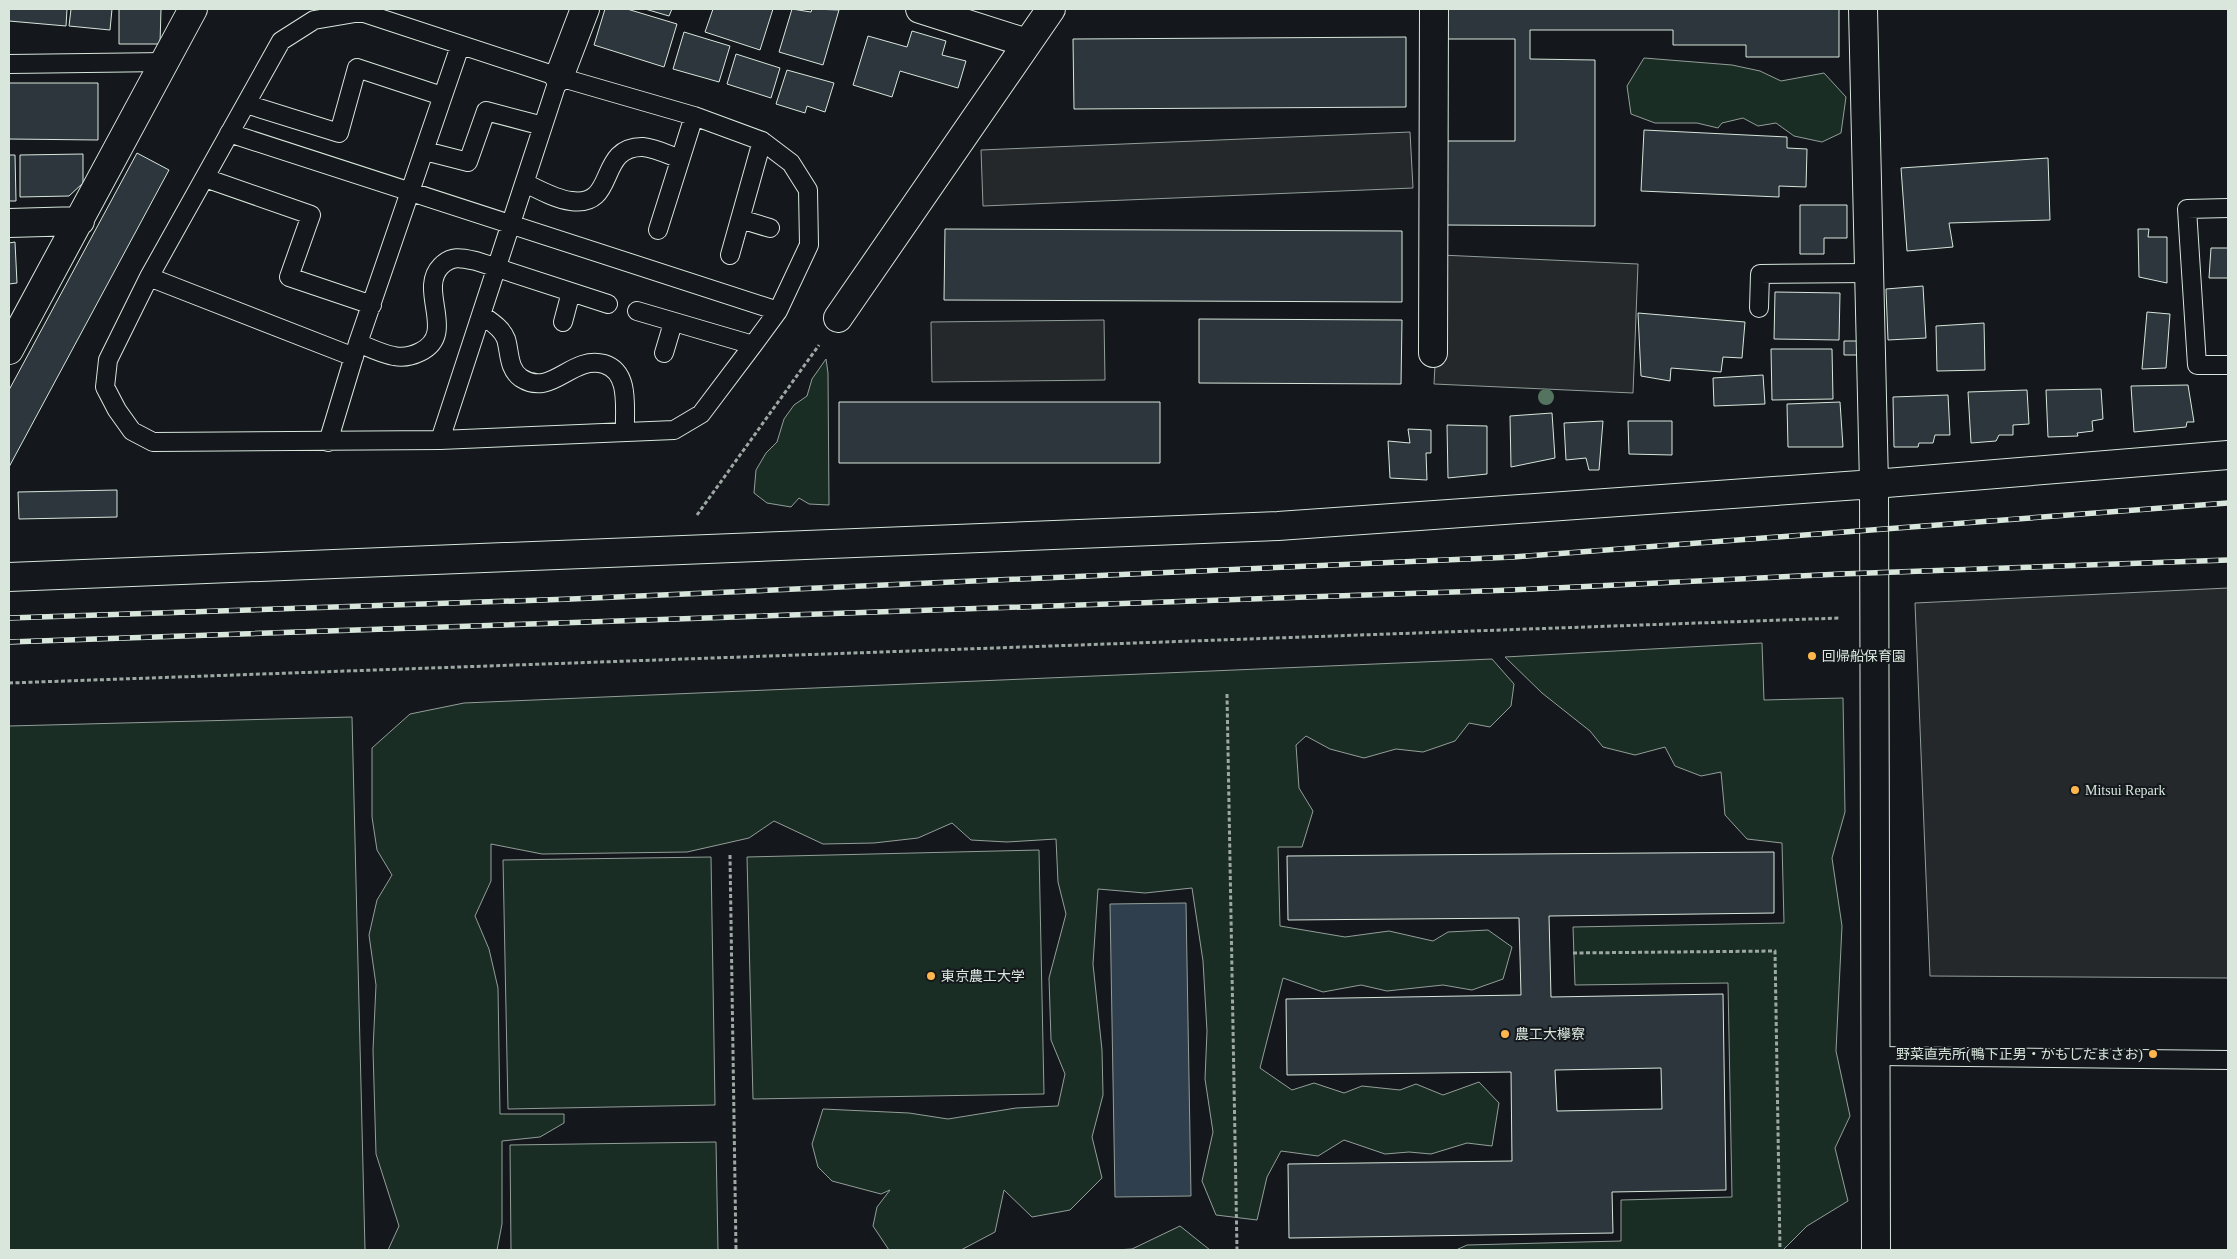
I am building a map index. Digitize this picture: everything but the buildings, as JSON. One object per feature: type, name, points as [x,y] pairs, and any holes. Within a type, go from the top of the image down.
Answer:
[{"type":"street","points":[[9,350],[193,9]]},
{"type":"street","points":[[559,77],[586,9]]},
{"type":"street","points":[[920,9],[1027,44]]},
{"type":"street","points":[[838,318],[1051,9]]},
{"type":"street","points":[[1432,353],[1434,9]]},
{"type":"street","points":[[1863,9],[1874,484],[1877,1056],[1876,1250]]},
{"type":"street","points":[[9,223],[80,221]]},
{"type":"street","points":[[9,576],[670,552],[1278,526],[1874,484],[2228,455]]},
{"type":"lane","points":[[361,12],[460,46],[694,116],[762,141],[791,163],[808,190],[810,245],[778,311],[701,414],[674,430],[440,440],[154,442],[132,431],[117,410],[105,387],[108,360],[149,277],[281,42],[314,20],[361,12]]},
{"type":"lane","points":[[328,442],[356,350],[460,46]]},
{"type":"lane","points":[[9,64],[165,62]]},
{"type":"lane","points":[[246,104],[339,133],[357,68],[442,96]]},
{"type":"lane","points":[[440,440],[559,77]]},
{"type":"lane","points":[[425,151],[468,162],[486,111],[543,126]]},
{"type":"lane","points":[[658,230],[694,116]]},
{"type":"lane","points":[[230,133],[778,311]]},
{"type":"lane","points":[[730,255],[762,141]]},
{"type":"lane","points":[[525,183],[563,199],[583,201],[594,198],[600,192],[610,165],[625,150],[646,147],[680,159]]},
{"type":"lane","points":[[205,178],[311,215],[289,277],[372,305]]},
{"type":"lane","points":[[2228,208],[2187,209],[2197,365],[2228,365]]},
{"type":"lane","points":[[740,219],[770,228]]},
{"type":"lane","points":[[149,277],[356,350],[396,357],[414,355],[430,347],[438,328],[432,283],[434,275],[440,267],[457,257],[608,304]]},
{"type":"lane","points":[[1759,308],[1760,274],[1869,273]]},
{"type":"lane","points":[[563,322],[571,292]]},
{"type":"lane","points":[[637,311],[672,323],[753,345]]},
{"type":"lane","points":[[482,315],[500,329],[506,339],[510,360],[520,377],[530,381],[549,382],[576,365],[596,362],[608,365],[618,372],[624,391],[625,432]]},
{"type":"lane","points":[[664,353],[672,323]]},
{"type":"lane","points":[[1877,1056],[2228,1060]]},
{"type":"path","points":[[670,552],[838,318]]},
{"type":"path","points":[[9,683],[1874,616]]},
{"type":"path","points":[[1227,694],[1236,1250]]},
{"type":"path","points":[[730,855],[736,1250]]},
{"type":"path","points":[[1573,953],[1775,951],[1780,1250]]},
{"type":"green space","points":[[1644,58],[1732,65],[1760,71],[1781,81],[1824,73],[1846,97],[1841,133],[1822,142],[1794,136],[1776,123],[1758,126],[1743,118],[1722,123],[1718,128],[1697,123],[1655,123],[1631,114],[1627,86]]},
{"type":"green space","points":[[826,359],[828,373],[829,505],[809,504],[799,498],[791,507],[767,503],[754,493],[756,470],[766,453],[777,442],[784,419],[794,405],[807,396],[812,379]]},
{"type":"green space","points":[[1762,643],[1764,700],[1843,698],[1845,812],[1832,858],[1842,926],[1836,1051],[1850,1116],[1835,1148],[1848,1201],[1807,1226],[1783,1250],[1456,1250],[1467,1245],[1621,1241],[1621,1200],[1732,1197],[1728,983],[1575,985],[1573,927],[1784,923],[1782,843],[1747,839],[1725,815],[1721,772],[1701,776],[1675,766],[1665,747],[1635,755],[1603,747],[1590,731],[1542,693],[1505,657]]},
{"type":"green space","points":[[1492,659],[1514,684],[1511,706],[1490,727],[1469,723],[1455,741],[1423,752],[1396,749],[1364,758],[1330,749],[1306,736],[1296,745],[1299,788],[1313,811],[1302,847],[1278,847],[1280,926],[1345,937],[1389,931],[1433,941],[1448,932],[1488,930],[1512,947],[1503,979],[1472,990],[1443,985],[1387,991],[1361,985],[1323,992],[1283,978],[1260,1068],[1292,1090],[1314,1083],[1344,1093],[1362,1086],[1400,1090],[1416,1084],[1443,1095],[1479,1082],[1499,1103],[1492,1146],[1467,1143],[1431,1154],[1409,1152],[1385,1154],[1344,1140],[1318,1156],[1281,1151],[1267,1177],[1257,1220],[1216,1215],[1202,1181],[1213,1132],[1205,1079],[1207,1031],[1203,961],[1192,888],[1145,893],[1098,889],[1093,964],[1102,1050],[1103,1095],[1092,1137],[1102,1178],[1070,1210],[1032,1217],[1004,1190],[995,1232],[961,1250],[889,1250],[873,1226],[877,1207],[890,1190],[881,1194],[832,1181],[818,1167],[812,1144],[823,1109],[909,1113],[948,1119],[1016,1108],[1058,1106],[1065,1074],[1051,1040],[1049,978],[1066,914],[1058,882],[1056,839],[1007,842],[971,840],[952,823],[918,838],[874,843],[823,844],[774,821],[749,838],[687,852],[542,854],[491,844],[491,881],[475,916],[489,949],[498,988],[500,1114],[564,1114],[564,1123],[540,1137],[502,1141],[502,1224],[497,1250],[388,1250],[399,1226],[376,1154],[373,1050],[376,985],[369,935],[377,900],[392,875],[377,850],[372,817],[372,748],[410,714],[464,703]]},
{"type":"green space","points":[[352,717],[365,1250],[9,1250],[9,726]]},
{"type":"green space","points":[[1039,850],[1044,1094],[753,1099],[747,857]]},
{"type":"green space","points":[[711,857],[715,1105],[508,1109],[503,860]]},
{"type":"green space","points":[[716,1142],[718,1250],[511,1250],[510,1145]]},
{"type":"green space","points":[[1180,1226],[1210,1250],[1115,1250],[1132,1249]]},
{"type":"shaded area","points":[[1410,132],[1413,188],[983,206],[981,150]]},
{"type":"shaded area","points":[[1441,255],[1638,264],[1633,393],[1434,384]]},
{"type":"shaded area","points":[[1104,320],[1105,380],[932,382],[931,322]]},
{"type":"shaded area","name":"Mitsui Repark","points":[[2228,588],[2228,978],[1930,976],[1915,603]]},
{"type":"water","points":[[1186,903],[1191,1196],[1115,1197],[1110,904]]},
{"type":"railway","points":[[9,618],[571,599],[1513,557],[2228,503]]},
{"type":"railway","points":[[9,642],[1512,590],[1841,574],[2228,560]]},
{"type":"place","name":"回帰船保育園","points":[[1812,656]]},
{"type":"place","name":"Mitsui Repark","points":[[2075,790]]},
{"type":"place","name":"東京農工大学","points":[[931,976]]},
{"type":"place","name":"農工大欅寮","points":[[1505,1034]]},
{"type":"place","name":"野菜直売所(鴨下正男・かもしたまさお)","points":[[2153,1054]]}]
